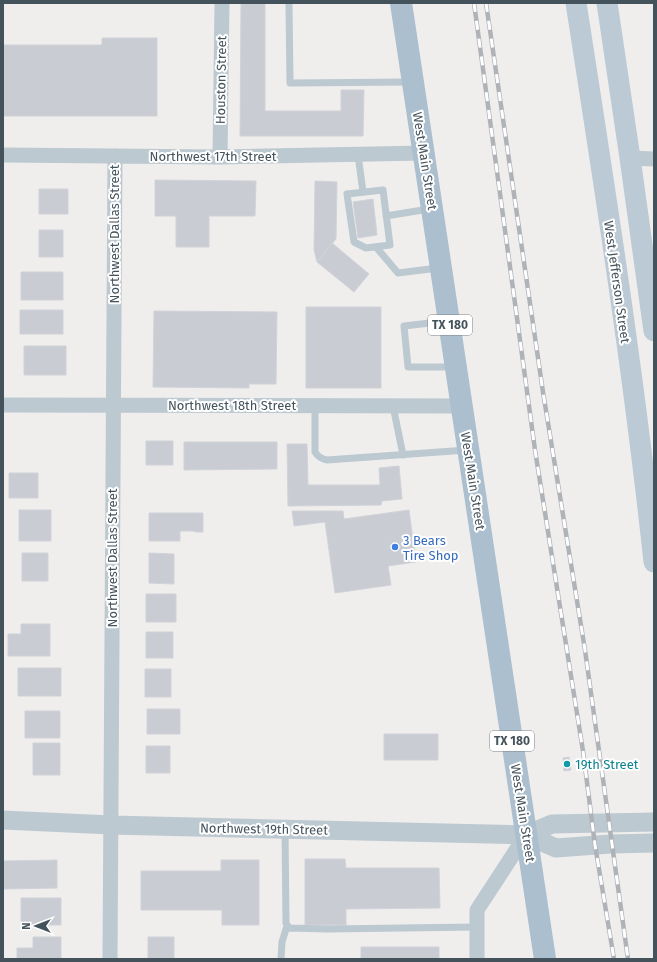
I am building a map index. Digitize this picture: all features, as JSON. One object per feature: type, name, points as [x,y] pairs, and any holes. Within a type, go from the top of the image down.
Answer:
[{"type":"main road","name":"West Main Street","points":[[401,3],[545,959]]},
{"type":"main road","name":"West Jefferson Street","points":[[576,3],[601,164],[644,473],[654,562]]},
{"type":"main road","points":[[607,3],[654,331]]},
{"type":"street","name":"Houston Street","points":[[220,157],[222,3]]},
{"type":"street","name":"Northwest 17th Street","points":[[3,155],[220,157],[424,153]]},
{"type":"street","name":"Northwest Dallas Street","points":[[110,959],[115,156]]},
{"type":"street","points":[[630,158],[654,158]]},
{"type":"street","name":"Northwest 18th Street","points":[[3,405],[462,406]]},
{"type":"street","name":"Northwest 19th Street","points":[[3,820],[285,830],[526,835]]},
{"type":"street","points":[[477,959],[477,910],[526,835],[552,824],[654,822]]},
{"type":"street","points":[[526,835],[556,848],[654,843]]},
{"type":"lane","points":[[289,3],[290,83],[413,82]]},
{"type":"lane","points":[[358,155],[362,192]]},
{"type":"lane","points":[[383,190],[386,216],[390,245],[366,248],[354,242],[348,194],[383,190]]},
{"type":"lane","points":[[386,216],[432,209]]},
{"type":"lane","points":[[376,247],[398,273],[441,268]]},
{"type":"lane","points":[[449,321],[404,326],[408,366],[456,367]]},
{"type":"lane","points":[[315,406],[316,452],[322,459],[327,460],[468,450]]},
{"type":"lane","points":[[393,406],[404,455]]},
{"type":"lane","points":[[281,959],[282,942],[287,926],[285,830]]},
{"type":"lane","points":[[287,926],[289,928],[296,929],[477,927]]},
{"type":"building","points":[[241,3],[265,3],[265,111],[341,111],[341,90],[364,90],[363,136],[240,136]]},
{"type":"building","points":[[102,38],[157,38],[157,116],[3,116],[3,45],[102,45]]},
{"type":"building","points":[[155,180],[256,181],[255,216],[209,216],[209,247],[176,247],[176,216],[155,216]]},
{"type":"building","points":[[315,181],[337,182],[336,239],[317,262],[314,250]]},
{"type":"building","points":[[39,189],[68,189],[68,214],[39,214]]},
{"type":"building","points":[[373,199],[377,235],[358,238],[353,202]]},
{"type":"building","points":[[39,230],[63,230],[63,257],[39,257]]},
{"type":"building","points":[[332,243],[369,274],[354,292],[317,262]]},
{"type":"building","points":[[21,272],[63,272],[63,300],[21,300]]},
{"type":"building","points":[[306,307],[381,307],[381,388],[306,388]]},
{"type":"building","points":[[20,310],[63,310],[63,334],[20,334]]},
{"type":"building","points":[[154,311],[277,312],[276,384],[249,384],[249,388],[153,387]]},
{"type":"building","points":[[24,346],[66,346],[66,375],[24,375]]},
{"type":"building","points":[[146,441],[173,441],[173,465],[146,465]]},
{"type":"building","points":[[184,442],[277,442],[277,469],[184,470]]},
{"type":"building","points":[[287,444],[307,444],[308,485],[380,485],[379,468],[399,466],[402,499],[382,501],[381,505],[288,506]]},
{"type":"building","points":[[9,473],[38,473],[38,498],[9,498]]},
{"type":"building","points":[[19,510],[51,510],[51,541],[19,541]]},
{"type":"building","points":[[409,510],[416,562],[388,566],[391,585],[335,593],[325,522],[294,526],[292,511],[343,511],[344,519]]},
{"type":"building","points":[[149,513],[203,513],[203,532],[180,531],[180,541],[149,541]]},
{"type":"building","points":[[22,553],[48,553],[48,581],[22,581]]},
{"type":"building","points":[[149,553],[174,554],[174,584],[149,583]]},
{"type":"building","points":[[146,594],[176,594],[176,622],[146,622]]},
{"type":"building","points":[[21,624],[50,624],[50,656],[8,656],[8,634],[21,634]]},
{"type":"building","points":[[146,632],[173,632],[173,658],[146,658]]},
{"type":"building","points":[[18,668],[61,668],[61,696],[18,696]]},
{"type":"building","points":[[145,669],[171,669],[171,697],[145,697]]},
{"type":"building","points":[[147,709],[180,709],[180,734],[147,734]]},
{"type":"building","points":[[25,711],[60,711],[60,738],[25,738]]},
{"type":"building","points":[[384,734],[438,734],[438,760],[384,760]]},
{"type":"building","points":[[33,743],[60,743],[60,775],[33,775]]},
{"type":"building","points":[[146,746],[170,746],[170,773],[146,773]]},
{"type":"building","name":"19th Street","points":[[569,757],[571,770],[564,771],[563,758]]},
{"type":"building","points":[[305,859],[345,859],[346,868],[439,868],[440,908],[346,909],[346,925],[305,925]]},
{"type":"building","points":[[57,860],[57,888],[3,889],[3,861]]},
{"type":"building","points":[[221,860],[259,860],[259,925],[222,925],[222,910],[141,910],[141,871],[221,871]]},
{"type":"building","points":[[21,898],[61,898],[61,925],[21,925]]},
{"type":"building","points":[[33,937],[61,937],[61,959],[17,959],[17,948],[33,948]]},
{"type":"building","points":[[148,937],[174,937],[174,959],[148,959]]},
{"type":"building","points":[[361,947],[439,947],[439,959],[361,959]]},
{"type":"railway","points":[[474,3],[535,450],[583,751],[595,845],[614,959]]},
{"type":"railway","points":[[486,3],[543,392],[585,650],[628,959]]},
{"type":"place","name":"3 Bears Tire Shop","points":[[395,547]]},
{"type":"place","name":"19th Street","points":[[567,764]]}]
